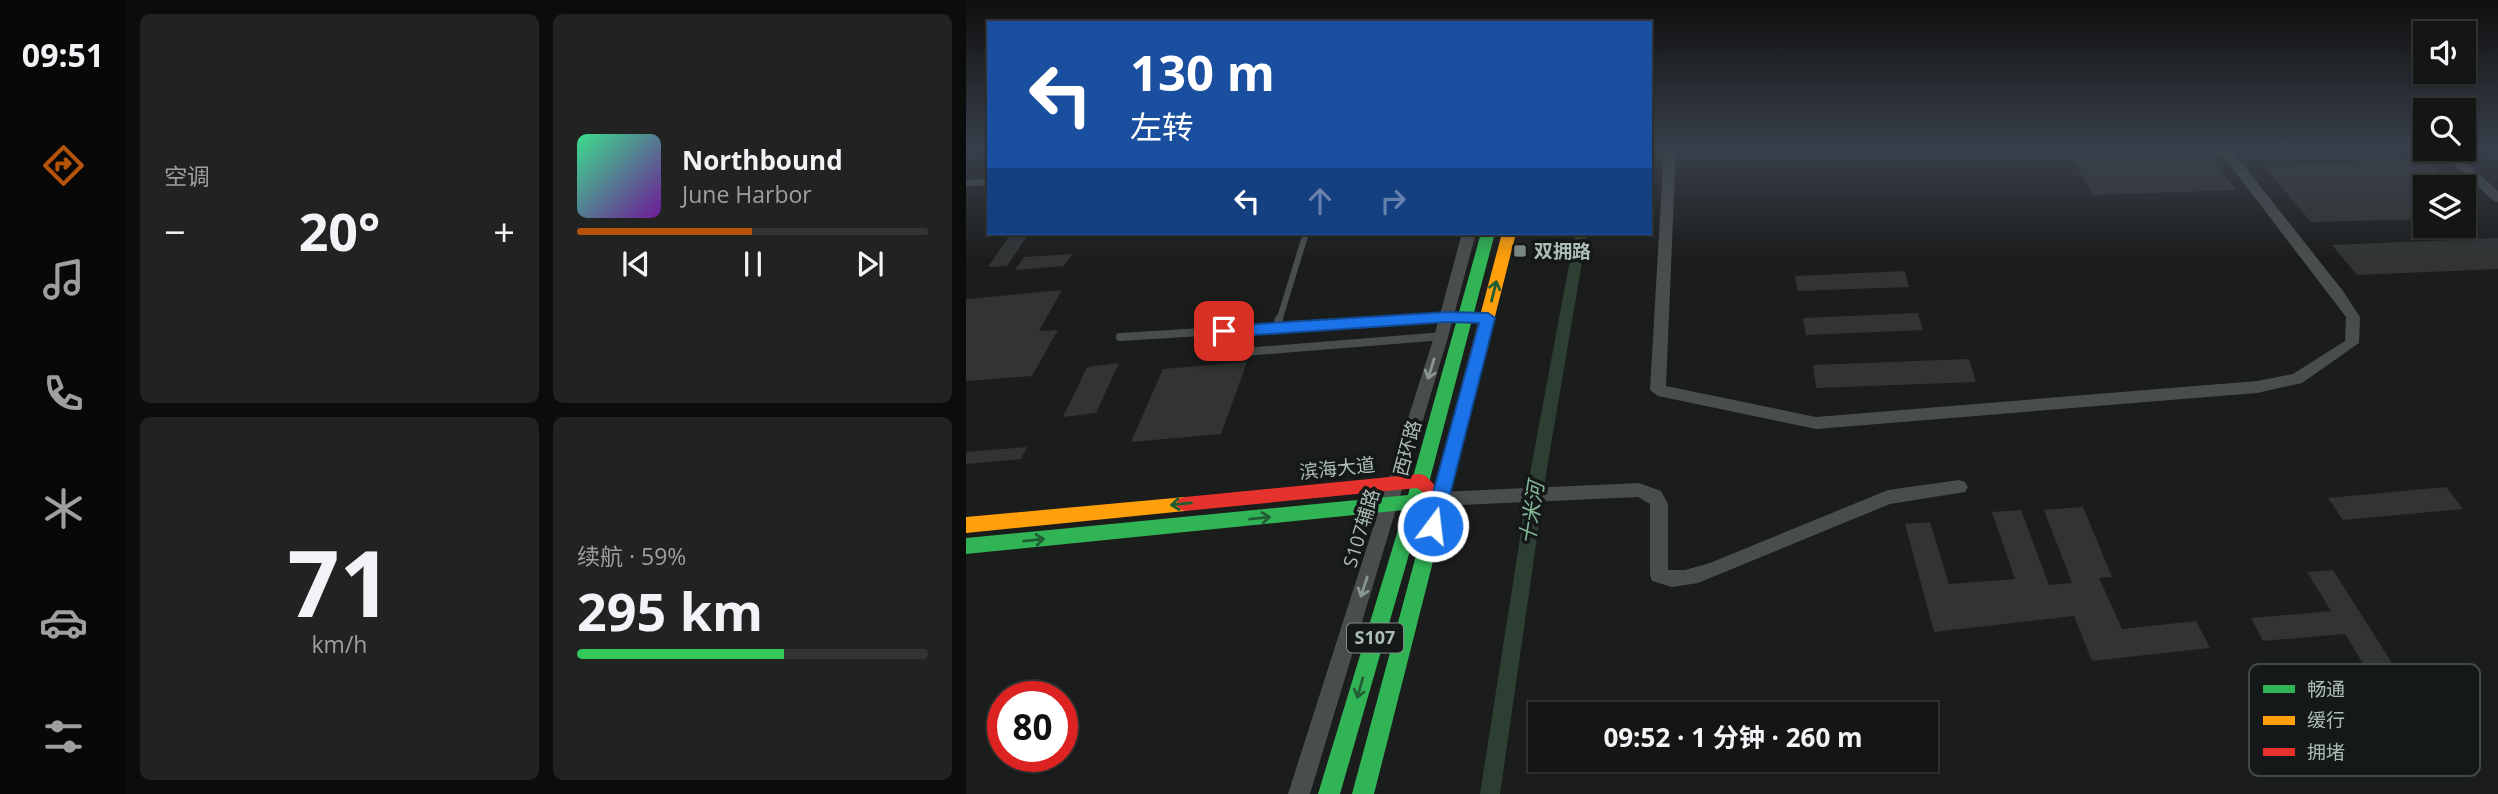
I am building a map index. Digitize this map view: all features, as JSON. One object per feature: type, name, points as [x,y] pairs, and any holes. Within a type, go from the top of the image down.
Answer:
[{"type":"main road","points":[[1456,317],[1487,235]]},
{"type":"main road","name":"S107","points":[[1363,794],[1509,235]]},
{"type":"main road","name":"西环路","points":[[1329,794],[1415,503],[1450,336]]},
{"type":"main road","points":[[1420,481],[1440,499]]},
{"type":"main road","name":"滨海大道","points":[[966,526],[1420,481]]},
{"type":"main road","points":[[966,546],[1440,499]]},
{"type":"street","points":[[1668,185],[1658,390],[1816,423],[2257,387],[2297,379],[2352,343],[2353,317],[2252,185]]},
{"type":"street","points":[[2484,185],[2498,198]]},
{"type":"street","name":"S107辅路","points":[[1299,794],[1397,483],[1456,317],[1469,235]]},
{"type":"street","points":[[1440,499],[1488,499],[1639,490],[1655,496],[1659,504],[1658,575],[1667,579],[1712,571],[1888,496],[1959,487]]},
{"type":"lane","points":[[1276,329],[1305,235]]},
{"type":"lane","points":[[1120,337],[1456,317],[1488,318]]},
{"type":"lane","points":[[1244,352],[1450,336],[1482,336]]},
{"type":"building","points":[[2088,185],[2232,185],[2236,190],[2093,195]]},
{"type":"building","points":[[2280,185],[2413,185],[2413,219],[2311,222]]},
{"type":"building","points":[[1010,235],[1028,235],[1007,266],[988,267]]},
{"type":"building","points":[[2498,238],[2498,269],[2357,275],[2332,245]]},
{"type":"building","points":[[1072,254],[1064,266],[1015,270],[1024,257]]},
{"type":"building","points":[[1905,271],[1909,287],[1798,291],[1795,276]]},
{"type":"building","points":[[1062,290],[1039,331],[1058,330],[1032,376],[966,381],[966,299]]},
{"type":"building","points":[[1918,313],[1923,330],[1806,335],[1803,318]]},
{"type":"building","points":[[1969,359],[1976,382],[1816,388],[1813,365]]},
{"type":"building","points":[[1247,362],[1221,434],[1131,442],[1163,369]]},
{"type":"building","points":[[1119,363],[1096,413],[1063,417],[1087,367]]},
{"type":"building","points":[[1027,447],[1021,459],[966,464],[966,452]]},
{"type":"building","points":[[2446,487],[2463,509],[2343,520],[2328,498]]},
{"type":"building","points":[[2083,507],[2112,577],[2099,578],[2122,629],[2196,621],[2210,648],[2092,661],[2074,616],[1934,632],[1905,524],[1930,522],[1949,584],[2015,579],[1992,512],[2021,510],[2049,585],[2072,583],[2044,510]]},
{"type":"building","points":[[2333,570],[2393,664],[2363,664],[2345,634],[2263,641],[2251,618],[2331,611],[2307,572]]},
{"type":"waterway","name":"十米河","points":[[1490,794],[1539,468],[1581,235]]},
{"type":"traffic: fast","points":[[1329,794],[1415,503],[1487,235]]},
{"type":"traffic: fast","points":[[1363,794],[1472,376]]},
{"type":"traffic: fast","points":[[966,546],[1426,501]]},
{"type":"traffic: slow","points":[[1472,376],[1508,235]]},
{"type":"traffic: slow","points":[[966,525],[1185,504]]},
{"type":"traffic: jam","points":[[1185,504],[1420,481],[1430,490]]},
{"type":"place","name":"双拥路","points":[[1520,251]]},
{"type":"route","points":[[1224,331],[1447,317],[1488,318],[1433,526]]}]
